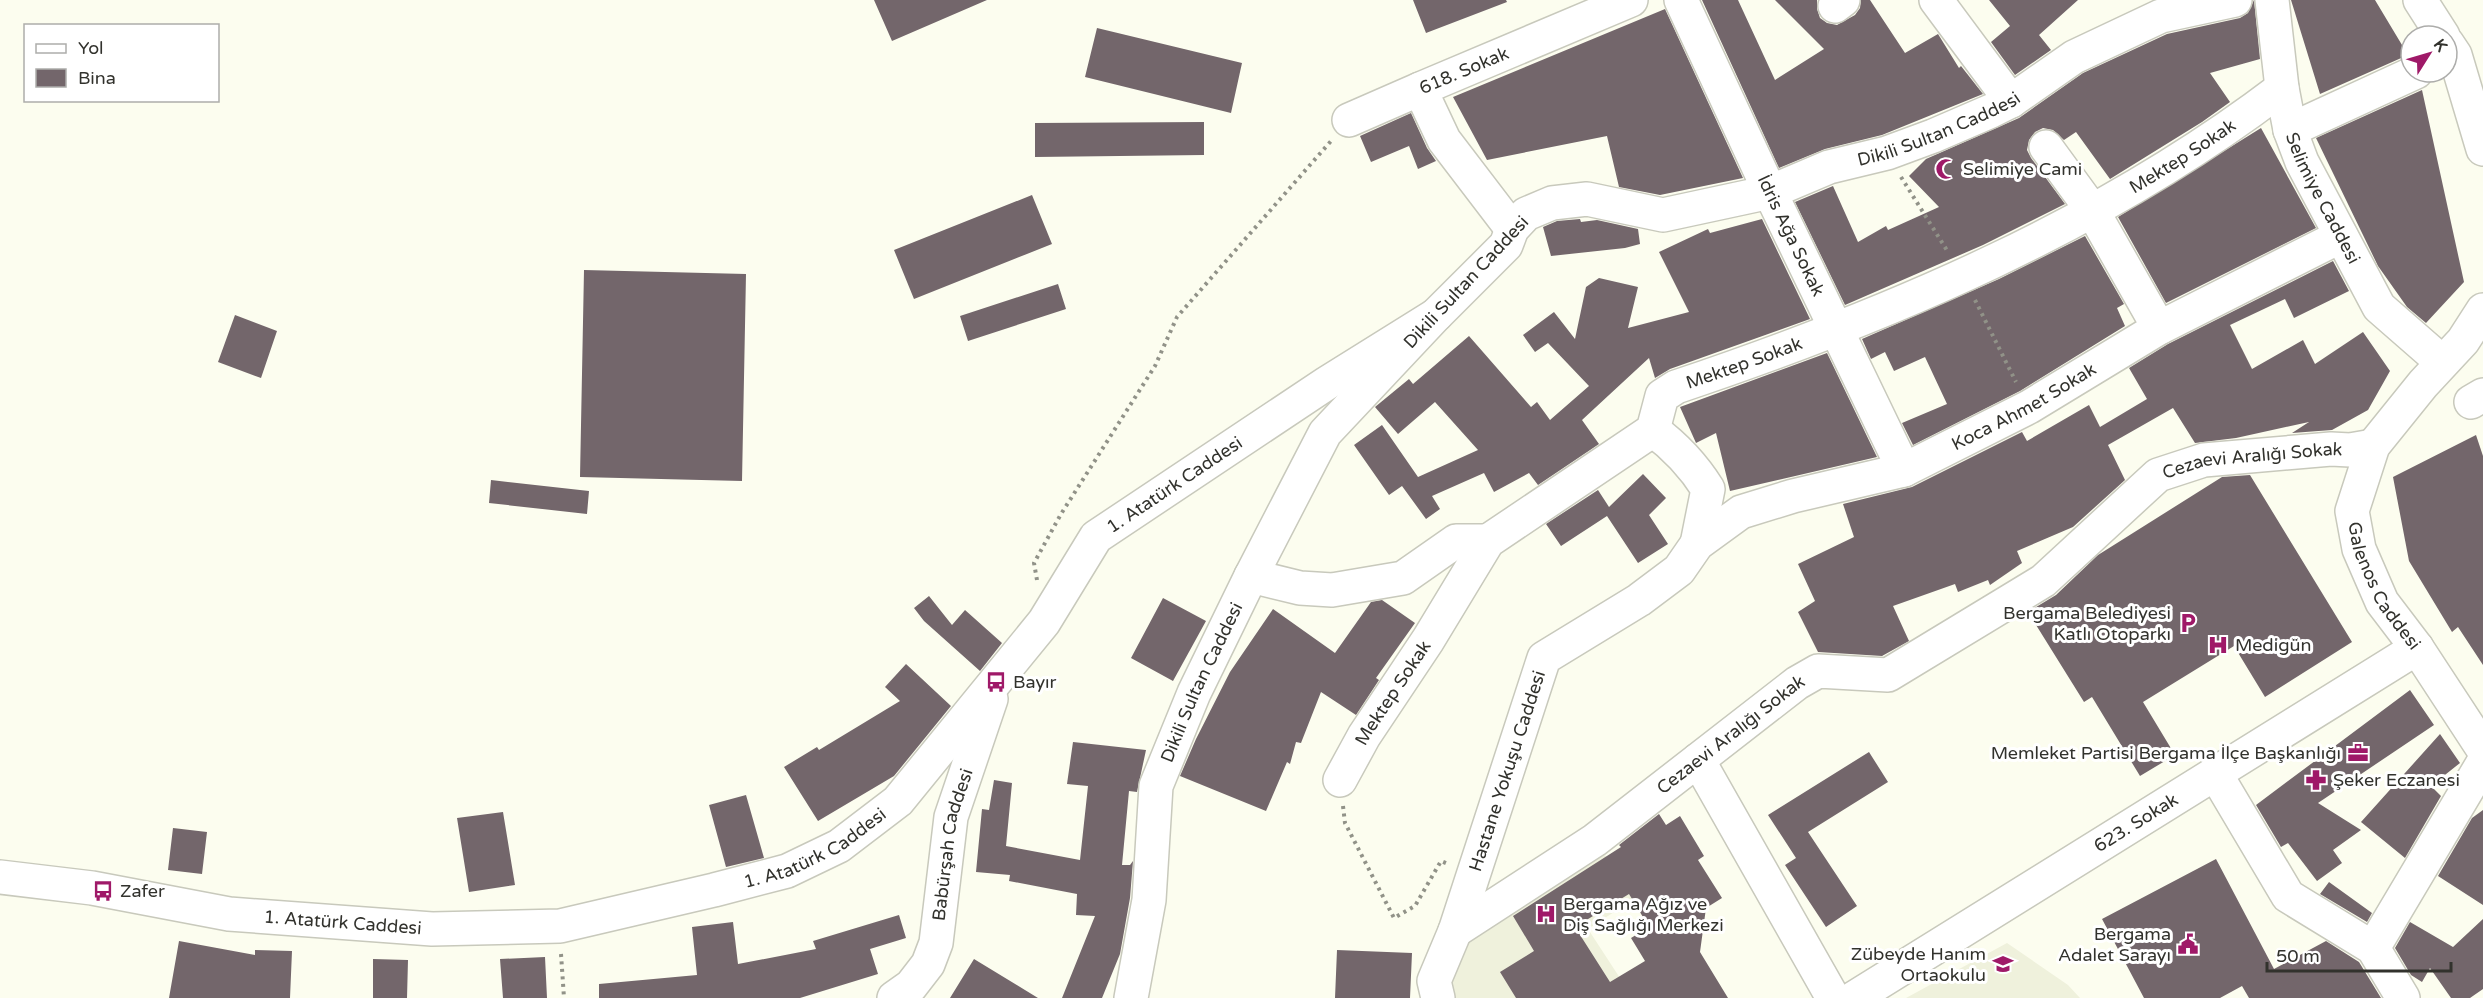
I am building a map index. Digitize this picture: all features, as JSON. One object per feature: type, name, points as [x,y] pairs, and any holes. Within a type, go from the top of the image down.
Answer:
[{"type":"street","name":"618. Sokak","points":[[1512,229],[1444,140],[1420,89],[1631,0]]},
{"type":"street","name":"İdris Ağa Sokak","points":[[1681,0],[1770,192],[1904,470]]},
{"type":"street","points":[[1936,0],[2011,101]]},
{"type":"street","name":"Dikili Sultan Caddesi","points":[[1131,998],[1149,900],[1156,786],[1194,693],[1251,576],[1326,433],[1436,315],[1506,245],[1512,229],[1526,214],[1552,203],[1587,199],[1663,215],[1770,192],[1829,167],[1887,153],[1933,136],[2011,101],[2074,57],[2161,16],[2235,0]]},
{"type":"street","name":"Selimiye Caddesi","points":[[2272,0],[2282,88],[2290,130],[2302,162],[2379,307],[2432,373]]},
{"type":"street","points":[[2420,0],[2434,24]]},
{"type":"street","points":[[2290,130],[2399,80]]},
{"type":"street","points":[[2459,80],[2483,149]]},
{"type":"street","name":"Mektep Sokak","points":[[1340,780],[1364,736],[1428,640],[1488,541],[1653,430],[1662,396],[1676,387],[1838,330],[1963,277],[2092,210],[2230,127],[2282,88]]},
{"type":"street","points":[[1349,120],[1420,89]]},
{"type":"street","points":[[2046,147],[2092,210],[2159,328]]},
{"type":"street","name":"Koca Ahmet Sokak","points":[[1697,544],[1741,512],[1793,496],[1904,470],[2029,407],[2159,328],[2341,236]]},
{"type":"street","name":"Galenos Caddesi","points":[[2483,310],[2463,341],[2432,373],[2373,446],[2352,511],[2359,549],[2382,602],[2417,648],[2483,749]]},
{"type":"street","name":"1. Atatürk Caddesi","points":[[0,877],[92,888],[229,914],[432,929],[560,926],[787,871],[839,846],[898,801],[1044,622],[1096,537],[1327,383],[1436,315]]},
{"type":"street","points":[[1653,430],[1681,453],[1708,489],[1697,544]]},
{"type":"street","name":"Cezaevi Aralığı Sokak","points":[[1455,932],[1595,840],[1797,683],[1818,671],[1888,675],[2043,581],[2158,475],[2204,460],[2331,449],[2350,450],[2373,446]]},
{"type":"street","points":[[1251,576],[1300,588],[1332,590],[1403,578],[1456,541],[1488,541]]},
{"type":"street","name":"Hastane Yokuşu Caddesi","points":[[1438,998],[1434,981],[1455,932],[1544,658],[1639,600],[1679,570],[1697,544]]},
{"type":"street","name":"623. Sokak","points":[[1854,998],[2417,648]]},
{"type":"street","name":"Babürşah Caddesi","points":[[894,998],[911,986],[928,964],[936,942],[951,817],[996,682]]},
{"type":"street","points":[[1698,760],[1833,998]]},
{"type":"street","points":[[2373,948],[2483,763]]},
{"type":"street","points":[[2215,773],[2288,896],[2373,948],[2403,998]]},
{"type":"path","points":[[1044,622],[1034,563],[1061,514],[1155,366],[1177,317],[1349,120]]},
{"type":"path","points":[[1340,780],[1345,823],[1394,918],[1415,906],[1440,861],[1474,874]]},
{"type":"path","points":[[561,952],[564,998]]},
{"type":"shaded area","name":"Bergama Ağız ve Diş Sağlığı Merkezi","points":[[1595,840],[1634,899],[1588,929],[1633,998],[1438,998],[1455,931]]},
{"type":"shaded area","name":"Zübeyde Hanım Ortaokulu","points":[[2007,943],[2068,985],[2080,998],[1906,998]]},
{"type":"building","points":[[874,0],[987,0],[892,41]]},
{"type":"building","points":[[1413,0],[1506,0],[1507,2],[1426,33]]},
{"type":"building","points":[[1702,0],[1738,0],[1775,80],[1824,49],[1775,0],[1817,0],[1820,18],[1827,23],[1837,25],[1855,15],[1860,8],[1861,0],[1870,0],[1905,53],[1938,34],[1959,68],[1961,66],[1983,94],[1882,135],[1825,149],[1779,168]]},
{"type":"building","points":[[1989,0],[2078,0],[2039,35],[2051,50],[2015,75],[1991,42],[2010,26]]},
{"type":"building","points":[[2254,0],[2260,59],[2210,73],[2230,102],[2110,179],[2076,132],[2064,140],[2053,130],[2043,128],[2035,132],[2029,140],[2027,150],[2065,204],[1983,245],[1845,305],[1795,202],[1833,186],[1858,242],[1886,226],[1888,230],[1939,207],[1909,176],[1926,159],[2019,118],[2083,73],[2167,34],[2240,18],[2248,13]]},
{"type":"building","points":[[2291,0],[2375,0],[2399,40],[2399,59],[2320,94]]},
{"type":"building","points":[[1665,9],[1743,178],[1660,195],[1619,187],[1607,136],[1487,160],[1453,97]]},
{"type":"building","points":[[1097,28],[1242,63],[1231,113],[1085,77]]},
{"type":"building","points":[[2422,90],[2464,282],[2426,323],[2407,307],[2378,266],[2316,138]]},
{"type":"building","points":[[1411,113],[1427,148],[1436,161],[1418,169],[1409,146],[1371,162],[1360,136]]},
{"type":"building","points":[[1204,122],[1204,155],[1035,157],[1035,123]]},
{"type":"building","points":[[2261,128],[2316,228],[2166,303],[2118,217]]},
{"type":"building","points":[[1032,195],[1052,244],[914,299],[894,250]]},
{"type":"building","points":[[1580,219],[1581,222],[1597,220],[1638,229],[1640,244],[1625,248],[1551,256],[1543,227],[1557,221]]},
{"type":"building","points":[[1762,219],[1810,319],[1670,369],[1655,378],[1649,358],[1582,420],[1599,444],[1538,485],[1529,473],[1494,492],[1484,473],[1432,496],[1440,509],[1426,519],[1402,486],[1389,495],[1354,445],[1382,425],[1418,477],[1478,450],[1435,402],[1398,434],[1375,407],[1409,379],[1413,384],[1469,336],[1531,407],[1537,402],[1550,420],[1589,386],[1548,343],[1535,352],[1523,335],[1554,312],[1575,339],[1586,287],[1599,278],[1638,287],[1628,328],[1689,312],[1659,252],[1708,229],[1710,233]]},
{"type":"building","points":[[2085,236],[2124,304],[2117,308],[2125,326],[2020,391],[1913,445],[1902,423],[1947,404],[1925,357],[1894,371],[1885,352],[1871,359],[1862,339],[1999,279]]},
{"type":"building","points":[[2333,261],[2349,291],[2294,318],[2285,299],[2230,325],[2252,369],[2303,340],[2315,364],[2363,332],[2390,371],[2368,410],[2332,430],[2292,433],[2309,422],[2236,438],[2195,443],[2173,408],[2108,445],[2125,480],[2073,527],[2017,551],[2022,563],[1990,585],[1988,580],[1958,592],[1955,584],[1893,606],[1909,641],[1882,656],[1818,652],[1798,612],[1815,601],[1798,564],[1854,537],[1843,504],[1912,487],[2022,432],[2027,441],[2089,405],[2100,427],[2147,399],[2129,368],[2168,344]]},
{"type":"building","points":[[584,270],[746,274],[742,481],[580,477]]},
{"type":"building","points":[[1058,284],[1066,309],[968,341],[960,316]]},
{"type":"building","points":[[235,315],[277,331],[261,378],[218,362]]},
{"type":"building","points":[[1827,353],[1877,457],[1730,491],[1716,433],[1696,443],[1680,407]]},
{"type":"building","points":[[2476,435],[2483,456],[2483,665],[2458,627],[2452,632],[2409,561],[2393,477]]},
{"type":"building","points":[[1643,474],[1666,498],[1649,515],[1668,544],[1638,563],[1607,516],[1561,546],[1546,524],[1598,490],[1609,507]]},
{"type":"building","name":"Bergama Belediyesi Katlı Otoparkı","points":[[2250,475],[2352,642],[2265,697],[2234,646],[2143,702],[2175,755],[2140,776],[2092,697],[2084,702],[2028,612],[2056,595],[2098,555],[2222,477]]},
{"type":"building","points":[[491,480],[589,491],[587,514],[489,503]]},
{"type":"building","points":[[929,596],[952,625],[965,610],[1002,643],[980,671],[924,621],[914,608]]},
{"type":"building","points":[[1163,598],[1206,621],[1173,681],[1131,658]]},
{"type":"building","points":[[1382,600],[1415,623],[1376,678],[1379,680],[1356,715],[1321,692],[1301,743],[1296,742],[1290,764],[1287,762],[1266,811],[1180,776],[1230,672],[1273,609],[1335,653],[1371,602]]},
{"type":"building","points":[[906,664],[951,706],[894,776],[818,821],[784,767],[817,747],[819,750],[900,701],[885,687]]},
{"type":"building","points":[[2410,690],[2434,725],[2318,803],[2361,830],[2333,850],[2342,863],[2317,881],[2288,843],[2281,847],[2256,805]]},
{"type":"building","points":[[2440,734],[2460,763],[2431,786],[2441,796],[2405,858],[2361,822]]},
{"type":"building","points":[[1073,742],[1146,750],[1137,792],[1129,791],[1122,865],[1130,865],[1133,861],[1130,898],[1120,954],[1102,998],[1062,998],[1095,916],[1076,915],[1077,894],[1009,881],[1010,875],[976,872],[982,809],[989,810],[994,780],[1012,783],[1006,846],[1080,860],[1088,786],[1067,784]]},
{"type":"building","points":[[1869,752],[1888,782],[1808,832],[1857,906],[1826,927],[1785,865],[1796,858],[1768,815]]},
{"type":"building","points":[[746,795],[764,858],[726,867],[709,805]]},
{"type":"building","points":[[2483,810],[2483,905],[2438,876],[2472,818]]},
{"type":"building","points":[[503,812],[515,885],[469,892],[457,818]]},
{"type":"building","points":[[1659,814],[1666,825],[1680,816],[1704,856],[1698,860],[1722,898],[1706,908],[1700,952],[1728,998],[1516,998],[1500,972],[1534,951],[1513,916],[1621,847],[1619,845]],"holes":[[[1629,894],[1649,927],[1631,938],[1645,961],[1610,982],[1575,927]]]},
{"type":"building","points":[[173,828],[207,832],[202,874],[168,870]]},
{"type":"building","name":"Bergama Adalet Sarayı","points":[[2216,859],[2274,969],[2326,941],[2359,962],[2381,998],[2249,998],[2242,986],[2220,998],[2144,998],[2102,919]]},
{"type":"building","points":[[2329,882],[2372,913],[2367,922],[2320,894]]},
{"type":"building","points":[[899,915],[906,938],[870,949],[878,974],[800,998],[599,998],[599,984],[697,975],[692,927],[733,922],[738,964],[816,949],[813,941]]},
{"type":"building","points":[[2483,919],[2483,989],[2470,998],[2451,998],[2430,968],[2422,982],[2411,975],[2395,948],[2410,922],[2453,947]]},
{"type":"building","points":[[179,941],[255,955],[255,950],[292,951],[290,998],[169,998]]},
{"type":"building","points":[[1337,950],[1412,953],[1410,998],[1335,998]]},
{"type":"building","points":[[545,957],[547,998],[503,998],[500,959]]},
{"type":"building","points":[[373,959],[408,960],[407,998],[373,998]]},
{"type":"building","points":[[974,959],[1038,998],[950,998]]},
{"type":"place","name":"Selimiye Cami","points":[[1946,169]]},
{"type":"place","name":"Bergama Belediyesi Katlı Otoparkı","points":[[2188,623]]},
{"type":"place","name":"Medigün","points":[[2218,645]]},
{"type":"place","name":"Bayır","points":[[996,682]]},
{"type":"place","name":"Memleket Partisi Bergama İlçe Başkanlığı","points":[[2358,753]]},
{"type":"place","name":"Şeker Eczanesi","points":[[2316,780]]},
{"type":"place","name":"Zafer","points":[[103,891]]},
{"type":"place","name":"Bergama Ağız ve Diş Sağlığı Merkezi","points":[[1546,914]]},
{"type":"place","name":"Bergama Adalet Sarayı","points":[[2188,944]]},
{"type":"place","name":"Zübeyde Hanım Ortaokulu","points":[[2003,964]]}]
